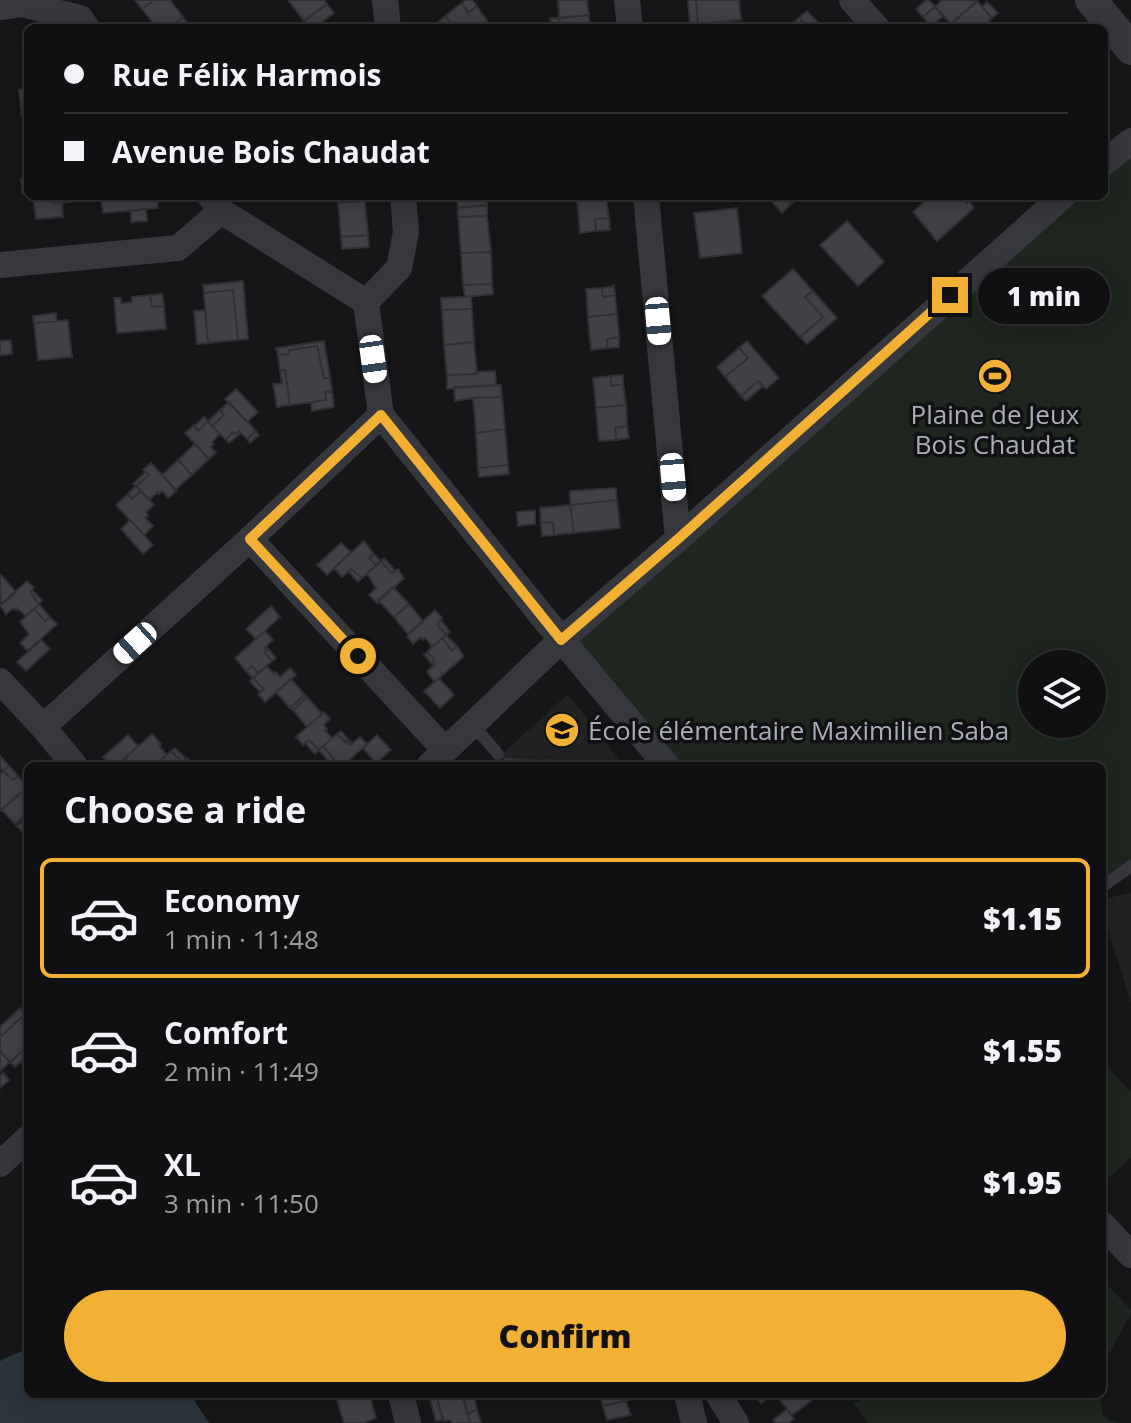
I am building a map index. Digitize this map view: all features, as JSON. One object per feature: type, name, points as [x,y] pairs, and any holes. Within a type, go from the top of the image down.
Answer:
[{"type":"street","points":[[385,0],[388,24]]},
{"type":"street","points":[[627,0],[630,24]]},
{"type":"street","points":[[852,0],[873,24]]},
{"type":"street","points":[[1091,0],[1131,49]]},
{"type":"street","points":[[0,7],[22,4],[80,18],[84,24]]},
{"type":"street","points":[[1108,160],[1131,141]]},
{"type":"street","points":[[366,302],[399,268],[406,232],[403,200]]},
{"type":"street","points":[[646,200],[678,539]]},
{"type":"street","points":[[0,265],[178,248],[216,203],[366,302],[381,415],[561,640],[664,762]]},
{"type":"street","points":[[250,539],[437,758],[561,640],[678,539],[1033,205]]},
{"type":"street","points":[[43,727],[381,415]]},
{"type":"street","points":[[0,681],[72,762]]},
{"type":"street","points":[[0,1164],[24,1142]]},
{"type":"street","points":[[1106,1228],[1131,1255]]},
{"type":"street","points":[[402,1398],[408,1423]]},
{"type":"street","points":[[688,1398],[694,1423]]},
{"type":"street","points":[[720,1398],[736,1423]]},
{"type":"lane","points":[[473,725],[498,754]]},
{"type":"lane","points":[[1106,884],[1131,866]]},
{"type":"shaded area","name":"Plaine de Jeux Bois Chaudat","points":[[1131,141],[1131,866],[1106,884],[1106,762],[664,762],[561,640],[1058,200],[1108,200],[1108,160]]},
{"type":"shaded area","name":"École élémentaire Maximilien Saba","points":[[568,694],[621,762],[493,762]]},
{"type":"shaded area","points":[[1131,893],[1131,1003],[1106,923],[1106,898]]},
{"type":"shaded area","points":[[1106,1065],[1131,1092],[1131,1158],[1108,1178]]},
{"type":"shaded area","points":[[1106,1283],[1131,1313],[1106,1360]]},
{"type":"shaded area","points":[[24,1350],[24,1398],[193,1398],[209,1423],[0,1423],[0,1361]]},
{"type":"shaded area","points":[[862,1398],[1100,1398],[1103,1415],[1110,1421],[1121,1423],[868,1423],[854,1404]]},
{"type":"building","points":[[135,0],[154,0],[142,9]]},
{"type":"building","points":[[154,0],[170,0],[183,17],[175,24],[154,24],[142,9]]},
{"type":"building","points":[[288,0],[324,0],[327,4],[304,21]]},
{"type":"building","points":[[472,0],[477,6],[468,13],[462,3]]},
{"type":"building","points":[[558,0],[587,0],[589,15],[559,18]]},
{"type":"building","points":[[688,0],[696,0],[698,24],[690,24]]},
{"type":"building","points":[[696,0],[739,0],[741,20],[698,24]]},
{"type":"building","points":[[926,0],[935,7],[923,17],[916,9]]},
{"type":"building","points":[[942,0],[977,1],[951,24],[935,7]]},
{"type":"building","points":[[977,1],[992,18],[989,21],[992,24],[951,24]]},
{"type":"building","points":[[987,2],[998,13],[992,18],[982,7]]},
{"type":"building","points":[[462,3],[468,13],[477,6],[487,21],[482,24],[451,24],[445,16]]},
{"type":"building","points":[[327,4],[334,13],[319,24],[307,24],[304,21]]},
{"type":"building","points":[[935,7],[943,16],[933,24],[923,17]]},
{"type":"building","points":[[807,11],[819,24],[805,24],[799,18]]},
{"type":"building","points":[[589,15],[590,24],[560,24],[559,18]]},
{"type":"building","points":[[445,16],[451,24],[436,24]]},
{"type":"building","points":[[183,17],[189,24],[175,24]]},
{"type":"building","points":[[550,18],[559,18],[560,24],[551,24]]},
{"type":"building","points":[[24,89],[24,117],[22,117],[19,90]]},
{"type":"building","points":[[34,200],[62,203],[63,217],[36,219]]},
{"type":"building","points":[[54,200],[71,200],[71,202],[54,204]]},
{"type":"building","points":[[101,200],[157,200],[158,208],[103,213]]},
{"type":"building","points":[[338,200],[365,200],[365,201],[338,203]]},
{"type":"building","points":[[457,200],[487,200],[487,205],[458,208]]},
{"type":"building","points":[[577,200],[606,200],[609,218],[595,219],[596,231],[580,233]]},
{"type":"building","points":[[771,200],[788,200],[791,204],[782,213]]},
{"type":"building","points":[[926,200],[964,200],[974,208],[937,241],[913,212]]},
{"type":"building","points":[[365,201],[368,235],[341,237],[338,203]]},
{"type":"building","points":[[487,205],[487,216],[458,217],[458,208]]},
{"type":"building","points":[[737,208],[742,253],[700,258],[694,213]]},
{"type":"building","points":[[146,209],[147,221],[131,222],[131,211]]},
{"type":"building","points":[[487,216],[491,252],[461,253],[458,217]]},
{"type":"building","points":[[609,218],[610,230],[596,231],[595,219]]},
{"type":"building","points":[[847,221],[884,262],[858,286],[820,245]]},
{"type":"building","points":[[368,235],[369,247],[342,249],[341,237]]},
{"type":"building","points":[[491,252],[492,284],[463,285],[461,253]]},
{"type":"building","points":[[793,269],[813,291],[805,297],[823,317],[800,337],[762,296]]},
{"type":"building","points":[[243,281],[248,339],[238,340],[233,290],[204,293],[203,285]]},
{"type":"building","points":[[492,284],[493,294],[465,297],[463,285]]},
{"type":"building","points":[[614,286],[615,295],[603,297],[602,288]]},
{"type":"building","points":[[602,288],[603,297],[615,295],[617,314],[588,317],[586,289]]},
{"type":"building","points":[[233,290],[238,340],[208,343],[204,293]]},
{"type":"building","points":[[813,291],[837,318],[807,344],[800,337],[823,317],[805,297]]},
{"type":"building","points":[[162,294],[164,306],[152,307],[150,295]]},
{"type":"building","points":[[150,295],[152,307],[164,306],[166,329],[117,333],[114,298],[121,298],[121,303],[132,302],[132,297]]},
{"type":"building","points":[[471,297],[472,309],[442,310],[441,298]]},
{"type":"building","points":[[472,309],[474,342],[444,345],[442,310]]},
{"type":"building","points":[[205,310],[208,343],[197,344],[194,311]]},
{"type":"building","points":[[56,313],[57,321],[34,323],[33,316]]},
{"type":"building","points":[[617,314],[619,337],[607,339],[608,348],[591,350],[588,317]]},
{"type":"building","points":[[68,320],[72,357],[38,360],[34,323]]},
{"type":"building","points":[[619,337],[619,347],[608,348],[607,339]]},
{"type":"building","points":[[11,340],[12,354],[0,355],[0,341]]},
{"type":"building","points":[[324,341],[330,377],[324,378],[317,346],[278,355],[276,348]]},
{"type":"building","points":[[747,341],[779,378],[766,389],[758,381],[741,396],[725,377],[748,358],[739,348]]},
{"type":"building","points":[[474,342],[477,374],[447,375],[444,345]]},
{"type":"building","points":[[317,346],[324,378],[330,377],[332,391],[325,392],[326,400],[290,405],[285,370],[280,371],[278,355]]},
{"type":"building","points":[[739,348],[748,358],[725,377],[717,367]]},
{"type":"building","points":[[285,370],[290,405],[277,407],[273,384],[282,383],[280,371]]},
{"type":"building","points":[[495,371],[496,385],[447,389],[447,375]]},
{"type":"building","points":[[623,375],[623,384],[611,386],[611,376]]},
{"type":"building","points":[[611,376],[611,386],[623,384],[626,405],[596,408],[593,378]]},
{"type":"building","points":[[758,381],[763,386],[746,401],[741,396]]},
{"type":"building","points":[[501,385],[502,397],[455,401],[454,387]]},
{"type":"building","points":[[236,389],[258,412],[247,422],[225,399]]},
{"type":"building","points":[[332,391],[334,407],[312,411],[311,402],[326,400],[325,392]]},
{"type":"building","points":[[502,397],[505,429],[476,433],[473,398]]},
{"type":"building","points":[[229,402],[256,431],[247,439],[239,431],[233,432],[226,440],[212,426],[224,415],[220,410]]},
{"type":"building","points":[[626,405],[627,426],[615,428],[616,440],[599,441],[596,408]]},
{"type":"building","points":[[220,410],[224,415],[212,426],[208,421]]},
{"type":"building","points":[[204,417],[208,421],[198,431],[194,426]]},
{"type":"building","points":[[208,421],[220,434],[212,442],[211,447],[216,453],[209,459],[185,433],[194,425],[198,431]]},
{"type":"building","points":[[627,426],[629,438],[616,440],[615,428]]},
{"type":"building","points":[[505,429],[508,465],[478,468],[476,433]]},
{"type":"building","points":[[256,431],[259,435],[250,443],[247,439]]},
{"type":"building","points":[[233,432],[241,433],[229,443],[226,440]]},
{"type":"building","points":[[195,444],[209,459],[192,475],[178,460]]},
{"type":"building","points":[[178,460],[192,475],[175,490],[162,475]]},
{"type":"building","points":[[151,463],[177,491],[168,498],[162,491],[149,500],[136,486],[149,475],[143,470]]},
{"type":"building","points":[[508,465],[509,474],[479,477],[478,468]]},
{"type":"building","points":[[145,472],[149,475],[136,486],[133,484]]},
{"type":"building","points":[[136,486],[141,491],[132,499],[128,494]]},
{"type":"building","points":[[616,488],[617,500],[570,505],[570,491]]},
{"type":"building","points":[[141,491],[154,505],[146,512],[148,515],[145,518],[153,526],[144,535],[116,505],[128,494],[132,499]]},
{"type":"building","points":[[617,500],[620,528],[574,533],[570,505]]},
{"type":"building","points":[[570,505],[574,533],[554,535],[553,523],[541,522],[540,508]]},
{"type":"building","points":[[535,510],[535,524],[518,526],[517,512]]},
{"type":"building","points":[[130,520],[153,545],[143,554],[121,529]]},
{"type":"building","points":[[541,522],[553,523],[554,535],[542,536]]},
{"type":"building","points":[[364,541],[374,554],[369,558],[376,565],[362,578],[351,569],[342,577],[334,568]]},
{"type":"building","points":[[341,543],[351,552],[327,575],[317,565]]},
{"type":"building","points":[[374,554],[381,561],[376,565],[369,558]]},
{"type":"building","points":[[384,558],[395,571],[391,573],[381,561]]},
{"type":"building","points":[[381,561],[391,573],[398,569],[404,578],[377,603],[369,595],[376,588],[367,574]]},
{"type":"building","points":[[351,569],[362,578],[358,582],[348,571]]},
{"type":"building","points":[[0,576],[16,592],[1,605]]},
{"type":"building","points":[[27,581],[34,588],[30,592],[39,604],[26,616],[17,608],[6,614],[0,605]]},
{"type":"building","points":[[393,587],[409,604],[394,617],[378,600]]},
{"type":"building","points":[[32,590],[42,600],[39,604],[30,592]]},
{"type":"building","points":[[39,604],[50,617],[45,621],[34,609]]},
{"type":"building","points":[[409,604],[423,621],[408,634],[394,617]]},
{"type":"building","points":[[271,606],[280,617],[256,639],[246,629]]},
{"type":"building","points":[[34,609],[45,621],[50,617],[57,624],[28,651],[20,643],[29,634],[20,622]]},
{"type":"building","points":[[435,610],[442,618],[437,624],[446,635],[432,647],[425,637],[413,644],[407,636]]},
{"type":"building","points":[[441,620],[450,632],[446,635],[437,624]]},
{"type":"building","points":[[265,631],[273,640],[264,648],[272,661],[258,673],[252,666],[246,671],[235,658]]},
{"type":"building","points":[[446,635],[457,646],[452,651],[442,638]]},
{"type":"building","points":[[442,638],[452,651],[457,646],[464,656],[435,682],[427,672],[435,664],[427,652]]},
{"type":"building","points":[[41,640],[50,649],[26,671],[17,662]]},
{"type":"building","points":[[266,646],[276,658],[272,661],[265,653]]},
{"type":"building","points":[[427,652],[434,659],[434,666],[424,655]]},
{"type":"building","points":[[252,666],[258,673],[253,678],[246,671]]},
{"type":"building","points":[[267,666],[280,677],[290,668],[296,675],[265,702],[258,694],[264,689],[253,678]]},
{"type":"building","points":[[253,678],[264,689],[260,692],[250,681]]},
{"type":"building","points":[[439,678],[454,695],[440,708],[424,691]]},
{"type":"building","points":[[291,679],[305,695],[290,708],[276,692]]},
{"type":"building","points":[[305,695],[307,697],[293,710],[290,708]]},
{"type":"building","points":[[307,697],[322,714],[307,727],[293,710]]},
{"type":"building","points":[[324,712],[330,719],[324,725],[325,731],[332,738],[319,750],[309,740],[303,745],[296,737]]},
{"type":"building","points":[[341,731],[352,744],[337,734]]},
{"type":"building","points":[[152,734],[167,755],[159,762],[128,762],[125,758]]},
{"type":"building","points":[[337,734],[350,745],[360,737],[367,744],[347,762],[331,762],[334,759],[323,746]]},
{"type":"building","points":[[128,735],[138,746],[121,762],[108,762],[103,757]]},
{"type":"building","points":[[377,735],[391,750],[375,762],[363,748]]},
{"type":"building","points":[[309,740],[319,750],[315,754],[305,743]]},
{"type":"building","points":[[323,746],[334,759],[329,762],[319,750]]},
{"type":"building","points":[[175,748],[186,759],[182,762],[171,751]]},
{"type":"building","points":[[171,751],[182,762],[159,762]]},
{"type":"building","points":[[0,756],[9,766],[3,771],[0,767]]},
{"type":"building","points":[[505,758],[538,761],[538,762],[504,762]]},
{"type":"building","points":[[9,766],[18,776],[13,780],[3,771]]},
{"type":"building","points":[[3,771],[13,780],[18,776],[24,782],[24,790],[0,811],[0,774]]},
{"type":"building","points":[[22,792],[24,794],[24,816],[15,824],[2,810]]},
{"type":"building","points":[[24,820],[24,834],[17,826]]},
{"type":"building","points":[[20,1008],[24,1013],[0,1037],[0,1027]]},
{"type":"building","points":[[22,1017],[24,1019],[24,1050],[10,1062],[0,1051],[0,1037]]},
{"type":"building","points":[[24,1050],[24,1059],[15,1067],[10,1062]]},
{"type":"building","points":[[0,1051],[10,1062],[0,1071]]},
{"type":"building","points":[[3,1073],[9,1080],[0,1088],[0,1076]]},
{"type":"building","points":[[336,1398],[370,1398],[376,1418],[363,1423],[344,1423]]},
{"type":"building","points":[[437,1398],[463,1398],[470,1423],[443,1421]]},
{"type":"building","points":[[437,1398],[443,1419],[436,1421],[430,1400]]},
{"type":"building","points":[[463,1398],[474,1398],[477,1409],[468,1414]]},
{"type":"building","points":[[601,1398],[637,1398],[603,1406]]},
{"type":"building","points":[[778,1398],[815,1398],[792,1415]]},
{"type":"building","points":[[626,1401],[631,1415],[607,1420],[603,1406]]},
{"type":"building","points":[[477,1409],[481,1423],[470,1423],[468,1414]]},
{"type":"building","points":[[787,1409],[794,1419],[788,1423],[773,1420]]},
{"type":"place","name":"Plaine de Jeux Bois Chaudat","points":[[995,376]]},
{"type":"place","name":"École élémentaire Maximilien Saba","points":[[562,730]]},
{"type":"route","points":[[358,656],[250,539],[381,415],[561,640],[950,295]]}]
